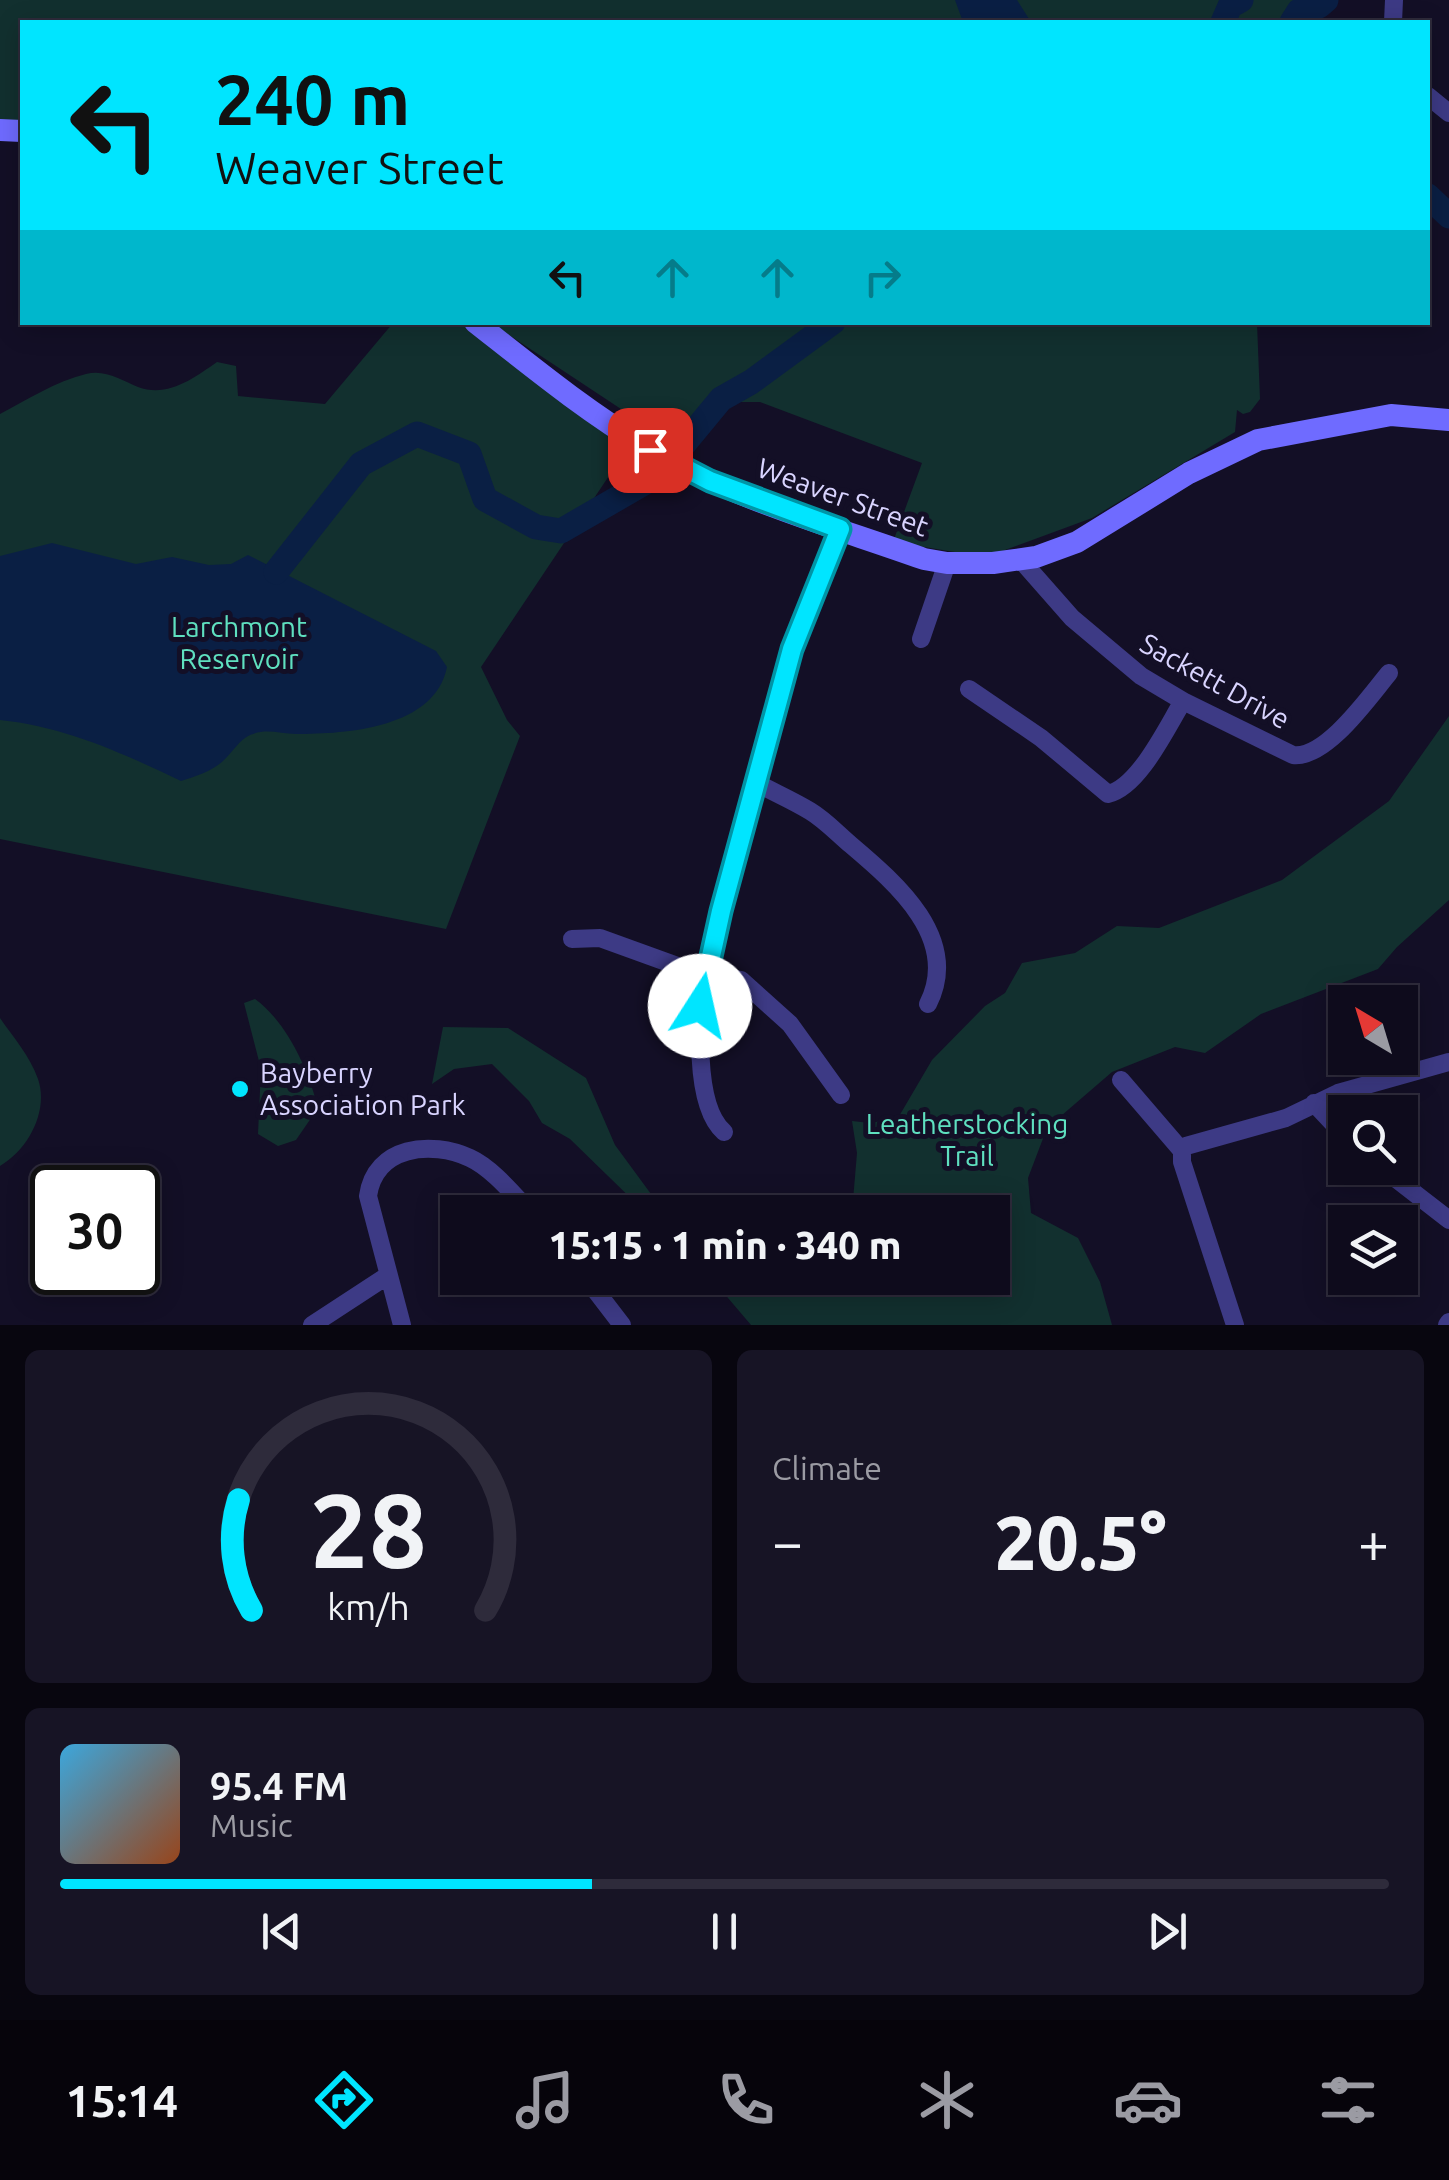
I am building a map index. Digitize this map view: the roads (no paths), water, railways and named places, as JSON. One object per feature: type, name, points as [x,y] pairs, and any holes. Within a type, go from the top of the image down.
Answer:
[{"type":"main road","name":"Weaver Street","points":[[478,325],[598,416],[650,450],[710,481],[924,560],[947,564],[1036,557],[1077,542],[1189,473],[1258,440],[1391,414],[1449,420]]},
{"type":"street","points":[[724,1132],[706,1104],[701,1033],[705,976],[792,649],[840,529]]},
{"type":"street","name":"Sackett Drive","points":[[1020,559],[1072,618],[1115,656],[1183,701],[1293,755],[1304,756],[1325,745],[1390,674]]},
{"type":"street","points":[[921,639],[947,564]]},
{"type":"street","points":[[969,689],[1041,738],[1108,794],[1117,792],[1142,766],[1183,701]]},
{"type":"street","points":[[755,782],[813,812],[905,895],[929,930],[934,945],[938,965],[936,989],[928,1004]]},
{"type":"street","points":[[572,939],[586,937],[620,944],[705,976],[741,980],[790,1024],[842,1096]]},
{"type":"street","points":[[1236,1325],[1182,1162],[1186,1146],[1286,1118],[1338,1093],[1449,1062]]},
{"type":"street","points":[[1121,1080],[1182,1151]]},
{"type":"street","points":[[1314,1103],[1328,1118]]},
{"type":"street","points":[[402,1325],[368,1196],[370,1184],[388,1158],[406,1150],[429,1148],[470,1158],[511,1195]]},
{"type":"street","points":[[1404,1185],[1449,1220]]},
{"type":"street","points":[[312,1325],[387,1276]]},
{"type":"street","points":[[599,1295],[622,1325]]},
{"type":"water","points":[[955,0],[1017,0],[1030,20],[962,20]]},
{"type":"water","points":[[52,543],[136,564],[172,557],[209,565],[231,564],[248,555],[436,651],[447,667],[439,687],[426,703],[407,715],[339,732],[256,733],[242,740],[213,768],[181,781],[71,735],[0,720],[0,556]]},
{"type":"waterway","points":[[1224,20],[1230,6],[1241,0]]},
{"type":"waterway","points":[[1293,20],[1299,11],[1326,0]]},
{"type":"waterway","points":[[1430,198],[1449,216]]},
{"type":"waterway","points":[[683,445],[721,399],[829,325]]},
{"type":"waterway","points":[[276,572],[361,464],[417,434],[469,454],[485,499],[536,527],[561,531],[670,468]]},
{"type":"place","name":"Bayberry Association Park","points":[[240,1089]]},
{"type":"park label","name":"Larchmont Reservoir","points":[[239,643]]},
{"type":"park label","name":"Leatherstocking Trail","points":[[967,1140]]}]
